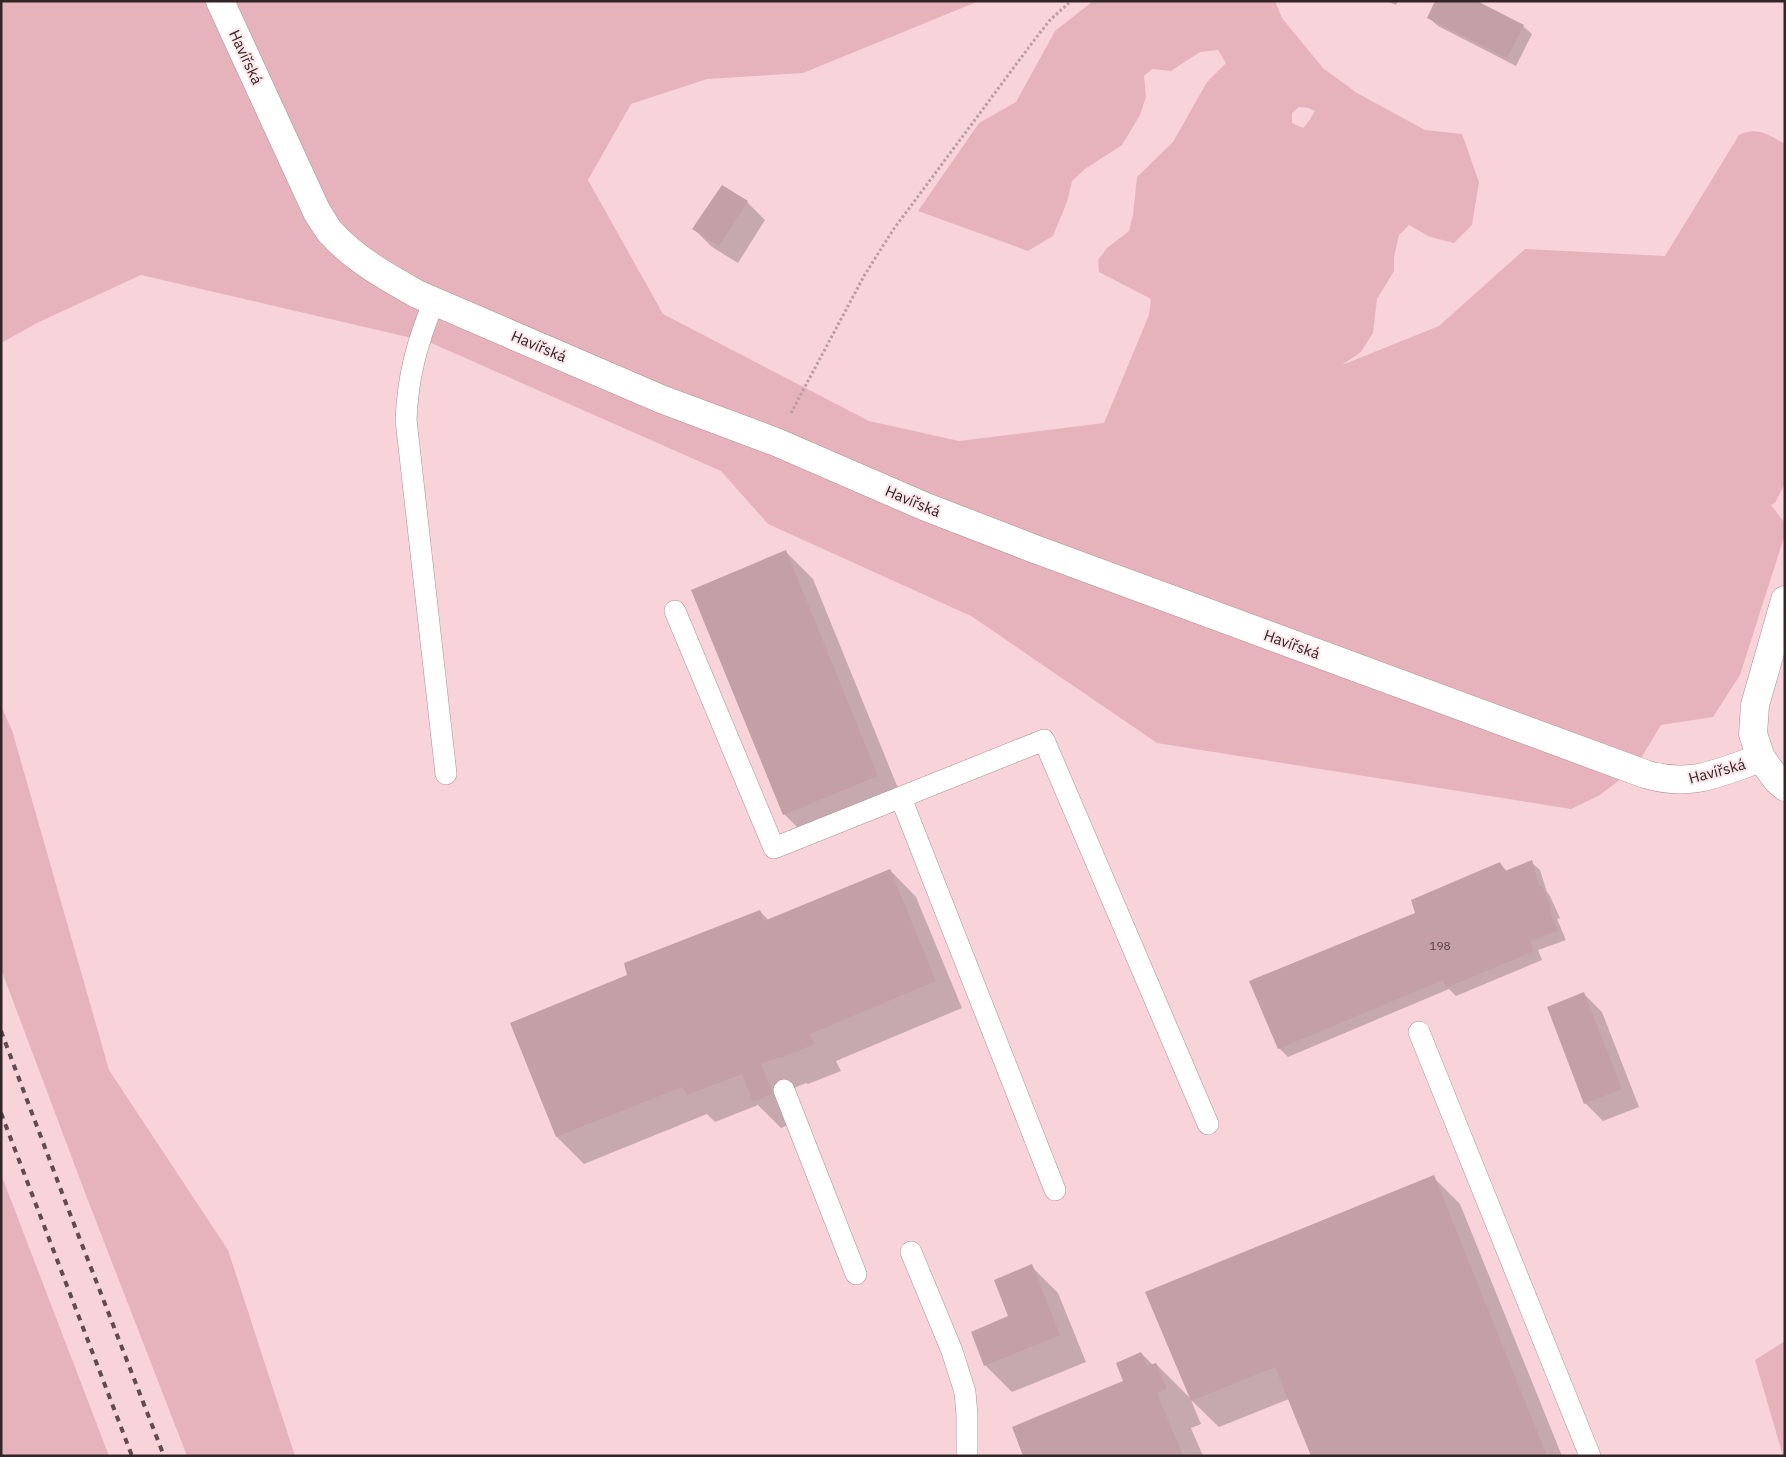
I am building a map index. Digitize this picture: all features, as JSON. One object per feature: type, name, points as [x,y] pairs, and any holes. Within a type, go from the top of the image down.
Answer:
[{"type":"street","name":"Havířská","points":[[220,1],[317,212],[331,233],[354,254],[383,276],[434,301],[661,398],[776,442],[926,507],[1644,774],[1682,780],[1702,778],[1757,746]]},
{"type":"street","points":[[1785,600],[1757,698],[1757,746],[1776,780],[1785,787]]},
{"type":"lane","points":[[434,301],[412,363],[407,391],[406,420],[446,774]]},
{"type":"lane","points":[[675,611],[774,848],[1044,740],[1208,1124]]},
{"type":"lane","points":[[901,798],[1055,1190]]},
{"type":"lane","points":[[1419,1032],[1590,1456]]},
{"type":"lane","points":[[784,1090],[856,1274]]},
{"type":"lane","points":[[911,1252],[952,1351],[965,1392],[968,1415],[967,1456]]},
{"type":"path","points":[[776,442],[864,276],[893,230],[1032,43],[1050,20],[1071,1]]},
{"type":"shaded area","points":[[1,1],[979,1],[803,73],[707,79],[631,104],[588,180],[663,314],[869,421],[959,441],[1104,423],[1149,315],[1151,299],[1099,272],[1098,260],[1107,248],[1129,231],[1133,215],[1137,177],[1173,142],[1207,82],[1226,63],[1218,50],[1200,52],[1171,71],[1152,69],[1144,76],[1146,97],[1140,115],[1122,145],[1085,169],[1072,181],[1067,202],[1053,236],[1028,251],[918,211],[979,123],[1016,102],[1055,31],[1093,1],[1275,1],[1282,18],[1323,68],[1357,93],[1425,130],[1462,134],[1479,182],[1472,225],[1454,243],[1430,237],[1409,225],[1399,235],[1394,257],[1394,271],[1377,299],[1373,333],[1361,352],[1342,365],[1439,326],[1525,249],[1665,256],[1739,135],[1752,131],[1763,133],[1785,144],[1785,483],[1775,503],[1771,505],[1785,523],[1785,534],[1740,675],[1713,717],[1661,725],[1635,768],[1600,795],[1571,809],[1157,743],[971,616],[768,524],[721,471],[429,342],[141,275],[39,322],[1,343]],"holes":[[[1299,107],[1315,111],[1303,128],[1292,123],[1292,113]]]},
{"type":"shaded area","points":[[1,706],[12,730],[109,1070],[228,1250],[295,1456],[187,1456],[1,969]]},
{"type":"shaded area","points":[[1,1174],[109,1456],[1,1455]]},
{"type":"shaded area","points":[[1785,1341],[1785,1456],[1783,1456],[1755,1360]]},
{"type":"building","points":[[1435,1],[1477,1],[1524,25],[1507,58],[1427,18]]},
{"type":"building","points":[[722,185],[748,201],[719,246],[692,229]]},
{"type":"building","points":[[786,550],[878,776],[783,815],[691,590]]},
{"type":"building","points":[[1532,860],[1539,886],[1542,886],[1558,931],[1530,941],[1534,951],[1446,988],[1443,980],[1278,1049],[1249,981],[1415,913],[1411,900],[1500,862],[1505,871]]},
{"type":"building","points":[[890,869],[936,981],[810,1034],[815,1044],[761,1064],[773,1093],[753,1102],[742,1074],[687,1095],[682,1087],[556,1137],[510,1023],[627,975],[624,963],[760,910],[764,921]]},
{"type":"building","points":[[1584,992],[1622,1089],[1584,1104],[1547,1007]]},
{"type":"building","points":[[1434,1175],[1547,1456],[1420,1456],[1419,1454],[1415,1456],[1311,1456],[1275,1367],[1191,1401],[1145,1292]]},
{"type":"building","points":[[1032,1264],[1060,1335],[984,1366],[971,1332],[1008,1316],[994,1280]]},
{"type":"building","points":[[1141,1352],[1147,1366],[1156,1363],[1167,1389],[1157,1393],[1183,1456],[1023,1456],[1012,1427],[1123,1381],[1116,1363]]},
{"type":"railway","points":[[1,1031],[164,1456]]},
{"type":"railway","points":[[1,1113],[132,1456]]}]
